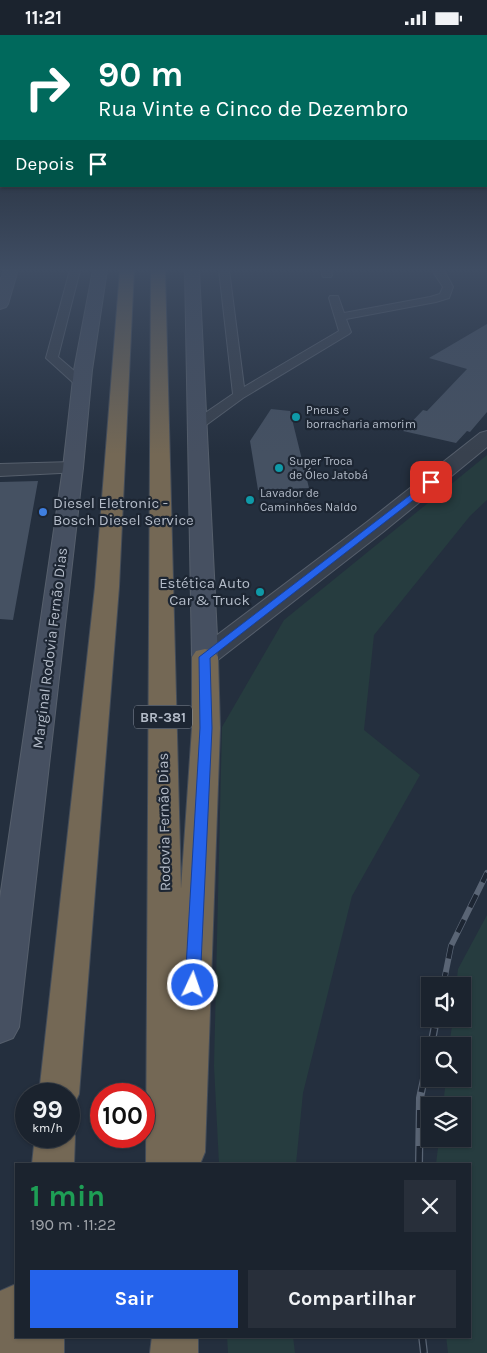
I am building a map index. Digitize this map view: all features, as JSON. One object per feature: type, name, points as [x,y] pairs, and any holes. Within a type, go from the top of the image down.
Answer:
[{"type":"highway","points":[[60,1083],[107,587],[123,332]]},
{"type":"highway","name":"Rodovia Fernão Dias","points":[[159,332],[168,1163]]},
{"type":"highway","points":[[184,1163],[206,728],[205,657]]},
{"type":"highway","points":[[11,1353],[15,1316]]},
{"type":"highway","points":[[40,1353],[41,1338]]},
{"type":"highway","points":[[169,1338],[169,1353]]},
{"type":"highway","points":[[174,1353],[175,1338]]},
{"type":"main road","name":"Marginal Rodovia Fernão Dias","points":[[0,1027],[3,983],[90,332]]},
{"type":"main road","points":[[194,332],[205,657]]},
{"type":"street","points":[[205,657],[375,527],[487,437]]},
{"type":"street","points":[[0,470],[73,468]]},
{"type":"lane","points":[[59,332],[52,358],[82,384]]},
{"type":"lane","points":[[231,332],[239,395]]},
{"type":"lane","points":[[197,425],[239,395],[345,332]]},
{"type":"green space","points":[[487,455],[487,500],[470,516],[374,635],[364,730],[420,775],[352,896],[303,1093],[296,1163],[219,1163],[214,1066],[222,727],[284,620]]},
{"type":"green space","points":[[487,915],[487,1353],[448,1353],[446,1338],[471,1338],[471,1163],[436,1163],[438,1147],[471,1147],[471,1097],[444,1097],[445,1087],[471,1087],[471,1037],[450,1037],[452,1027],[471,1027],[471,977],[457,977],[458,969]]},
{"type":"green space","points":[[227,1338],[293,1338],[295,1353],[228,1353]]},
{"type":"building","points":[[474,332],[487,332],[487,412],[470,432],[467,431],[456,443],[403,431],[423,410],[427,411],[467,369],[429,358]]},
{"type":"building","name":"Super Troca de Óleo Jatobá","points":[[271,409],[290,411],[309,488],[258,490],[250,441]]},
{"type":"building","points":[[38,481],[13,620],[0,619],[0,482]]},
{"type":"railway","points":[[445,977],[451,946],[487,873]]},
{"type":"railway","points":[[433,1037],[435,1027]]},
{"type":"railway","points":[[419,1163],[420,1098],[422,1087]]},
{"type":"railway","points":[[422,1338],[424,1353]]},
{"type":"place","name":"Pneus e borracharia amorim","points":[[296,417]]},
{"type":"place","name":"Super Troca de Óleo Jatobá","points":[[279,468]]},
{"type":"place","name":"Lavador de Caminhões Naldo","points":[[250,500]]},
{"type":"place","name":"Diesel Eletronic - Bosch Diesel Service","points":[[43,512]]},
{"type":"place","name":"Estética Auto Car & Truck","points":[[260,592]]},
{"type":"route","points":[[193,985],[206,728],[205,657],[431,482]]}]
